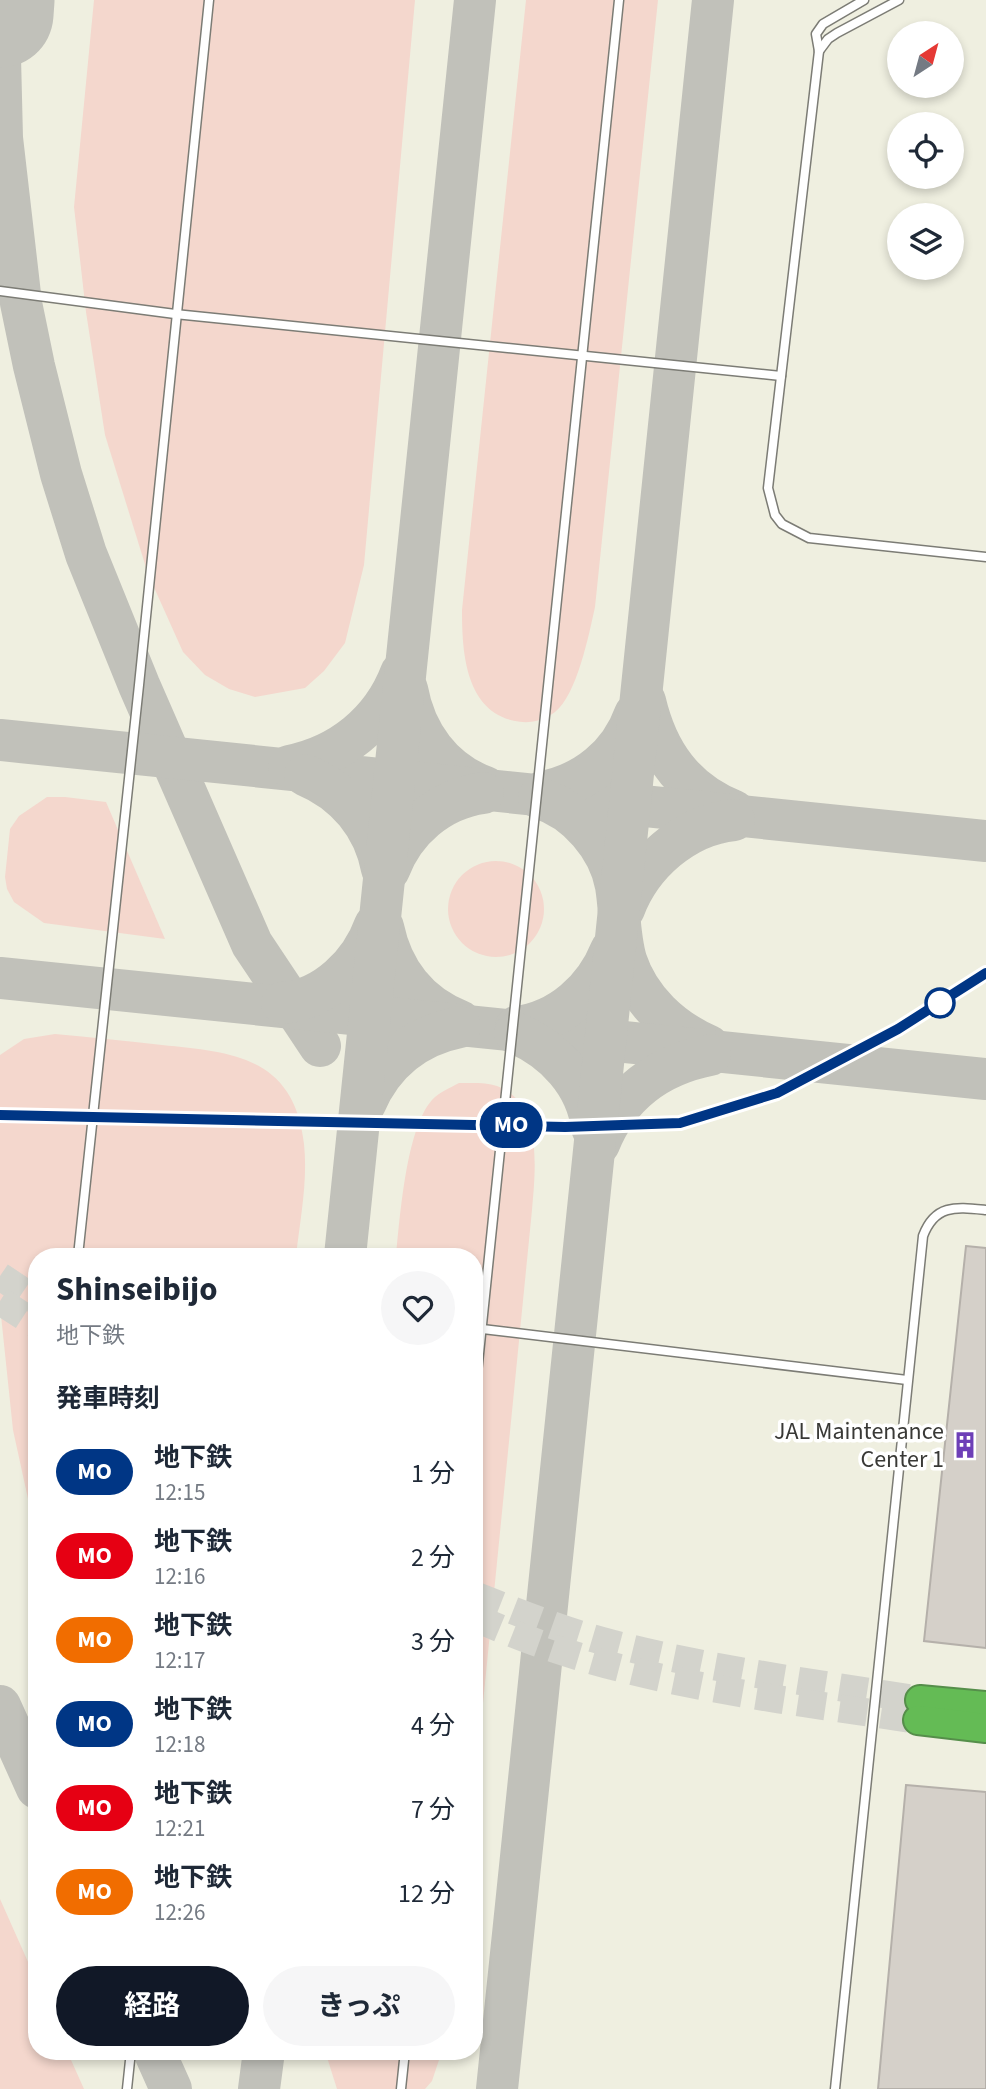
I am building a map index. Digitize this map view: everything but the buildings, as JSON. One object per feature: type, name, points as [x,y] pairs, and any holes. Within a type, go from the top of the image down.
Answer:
[{"type":"highway","points":[[986,1706],[919,1710],[986,1728]]},
{"type":"lane","points":[[79,1248],[209,0]]},
{"type":"lane","points":[[483,1282],[619,0]]},
{"type":"lane","points":[[864,0],[823,24],[817,34],[819,51],[768,488],[775,515],[782,524],[809,538],[986,557]]},
{"type":"lane","points":[[819,51],[828,39],[900,0]]},
{"type":"lane","points":[[0,291],[175,314],[781,376]]},
{"type":"lane","points":[[835,2089],[923,1236],[927,1226],[940,1212],[954,1208],[986,1210]]},
{"type":"lane","points":[[483,1329],[907,1380]]},
{"type":"lane","points":[[127,2089],[130,2060]]},
{"type":"lane","points":[[401,2089],[404,2060]]},
{"type":"shaded area","points":[[0,0],[986,0],[986,2089],[0,2089]]},
{"type":"shaded area","points":[[94,0],[415,0],[364,565],[345,643],[324,671],[305,688],[255,697],[229,689],[205,675],[183,652],[148,574],[105,435],[86,312],[74,207]]},
{"type":"shaded area","points":[[526,0],[658,0],[595,607],[581,663],[563,704],[546,718],[525,722],[498,715],[476,692],[466,661],[462,610]]},
{"type":"shaded area","points":[[47,797],[106,802],[165,939],[44,923],[14,902],[7,889],[5,877],[10,829],[19,816]]},
{"type":"shaded area","points":[[487,861],[505,861],[523,869],[536,882],[544,900],[541,928],[523,949],[505,957],[487,957],[469,949],[456,936],[448,918],[448,900],[456,882],[469,869]]},
{"type":"shaded area","points":[[55,1034],[188,1048],[235,1056],[256,1064],[273,1076],[288,1093],[298,1115],[304,1144],[305,1172],[297,1248],[28,1248],[28,1499],[13,1430],[0,1306],[0,1055],[24,1039]]},
{"type":"shaded area","points":[[459,1083],[478,1083],[497,1086],[512,1095],[523,1107],[530,1123],[535,1159],[483,1703],[483,1248],[397,1248],[410,1152],[423,1113],[441,1092]]},
{"type":"shaded area","points":[[0,1899],[28,1962],[28,2060],[71,2060],[84,2089],[0,2089]]},
{"type":"shaded area","points":[[328,2060],[439,2060],[432,2081],[425,2089],[337,2089]]},
{"type":"taxiway","points":[[346,1248],[475,0]]},
{"type":"taxiway","points":[[497,2089],[713,0]]},
{"type":"taxiway","points":[[0,57],[2,138],[21,303],[61,474],[86,554],[139,685],[252,944],[320,1046]]},
{"type":"taxiway","points":[[289,766],[325,754],[357,734],[383,707],[401,673]]},
{"type":"taxiway","points":[[407,689],[417,721],[433,749],[456,771],[485,787]]},
{"type":"taxiway","points":[[645,701],[657,737],[675,768],[701,793],[734,811]]},
{"type":"taxiway","points":[[542,792],[573,782],[599,766],[620,743],[635,714]]},
{"type":"taxiway","points":[[0,740],[986,841]]},
{"type":"taxiway","points":[[305,775],[333,791],[356,812],[372,839],[382,869]]},
{"type":"taxiway","points":[[389,870],[404,842],[425,819],[452,802],[483,793]]},
{"type":"taxiway","points":[[539,798],[566,811],[578,821],[599,844],[606,857],[616,886],[626,960],[639,988],[648,1001],[670,1022],[709,1046]]},
{"type":"taxiway","points":[[624,909],[641,877],[667,849],[698,830],[734,820]]},
{"type":"taxiway","points":[[282,1003],[313,995],[339,978],[361,953],[375,925]]},
{"type":"taxiway","points":[[383,927],[393,958],[409,984],[432,1006],[460,1021]]},
{"type":"taxiway","points":[[516,1027],[547,1018],[574,1002],[596,978],[611,950]]},
{"type":"taxiway","points":[[0,978],[986,1079]]},
{"type":"taxiway","points":[[365,1104],[381,1076],[402,1053],[429,1037],[460,1027]]},
{"type":"taxiway","points":[[515,1033],[543,1049],[567,1070],[583,1097],[592,1128]]},
{"type":"taxiway","points":[[599,1144],[618,1110],[643,1084],[674,1066],[710,1055]]},
{"type":"taxiway","points":[[0,1706],[28,1768]]},
{"type":"taxiway","points":[[158,2060],[171,2089]]},
{"type":"taxiway","points":[[259,2089],[263,2060]]},
{"type":"runway","points":[[0,14],[1,0]]},
{"type":"tunnel","points":[[0,1276],[28,1295]]},
{"type":"tunnel","points":[[0,1301],[28,1319]]},
{"type":"tunnel","points":[[483,1599],[576,1633],[648,1653],[920,1700]]},
{"type":"tunnel","points":[[483,1621],[527,1639],[636,1672],[749,1694],[918,1720]]},
{"type":"metro line","name":"MO","points":[[0,1115],[565,1127],[680,1123],[777,1093],[898,1029],[986,973]]},
{"type":"place","name":"JAL Maintenance Center 1","points":[[965,1445]]}]
